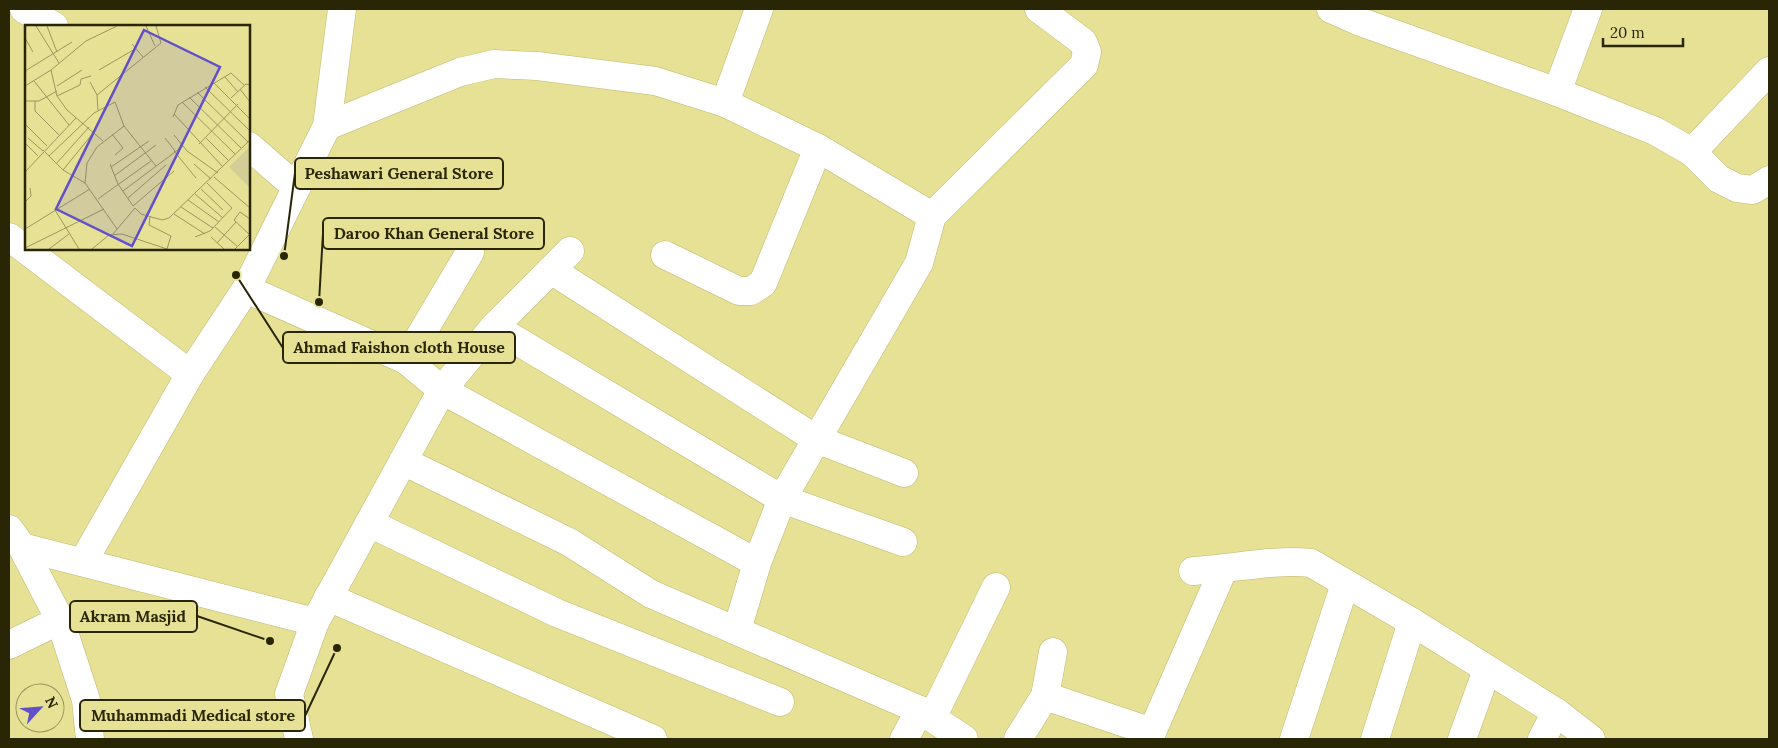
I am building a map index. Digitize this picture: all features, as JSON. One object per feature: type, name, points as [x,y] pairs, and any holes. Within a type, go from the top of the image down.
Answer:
[{"type":"street","points":[[24,9],[52,25]]},
{"type":"street","points":[[83,562],[190,374],[246,289],[327,126],[342,9]]},
{"type":"street","points":[[724,103],[759,9]]},
{"type":"street","points":[[736,630],[757,563],[782,499],[920,263],[932,216],[1084,64],[1087,52],[1083,42],[1039,9]]},
{"type":"street","points":[[1331,9],[1358,21],[1557,92],[1655,131],[1692,152],[1719,179],[1737,188],[1754,190],[1769,180]]},
{"type":"street","points":[[1557,92],[1588,9]]},
{"type":"street","points":[[327,126],[460,72],[494,64],[537,66],[655,81],[724,103],[818,148],[932,216]]},
{"type":"street","points":[[1692,152],[1769,71]]},
{"type":"street","points":[[250,147],[296,187]]},
{"type":"street","points":[[665,255],[739,291],[751,291],[763,283],[818,148]]},
{"type":"street","points":[[9,237],[25,249]]},
{"type":"street","points":[[26,250],[190,374]]},
{"type":"street","points":[[299,739],[289,694],[315,622],[442,390],[494,327],[570,251]]},
{"type":"street","points":[[406,360],[470,252]]},
{"type":"street","points":[[551,270],[816,440],[904,473]]},
{"type":"street","points":[[246,289],[406,360],[442,390],[757,563]]},
{"type":"street","points":[[494,327],[782,499],[903,542]]},
{"type":"street","points":[[403,461],[569,542],[650,594],[926,714],[964,739]]},
{"type":"street","points":[[369,523],[557,613],[780,702]]},
{"type":"street","points":[[16,538],[83,562],[315,622]]},
{"type":"street","points":[[16,538],[60,620],[86,700],[90,739]]},
{"type":"street","points":[[1193,571],[1223,570],[1292,561],[1311,563],[1412,622],[1556,712],[1591,739]]},
{"type":"street","points":[[1045,696],[1150,736],[1223,570]]},
{"type":"street","points":[[1294,739],[1345,584]]},
{"type":"street","points":[[904,739],[926,714],[996,587]]},
{"type":"street","points":[[328,598],[653,739]]},
{"type":"street","points":[[9,645],[60,620]]},
{"type":"street","points":[[1375,739],[1412,622]]},
{"type":"street","points":[[1018,739],[1045,696],[1053,652]]},
{"type":"street","points":[[1462,739],[1487,670]]},
{"type":"street","points":[[1542,739],[1556,712]]},
{"type":"place","name":"Peshawari General Store","points":[[284,256]]},
{"type":"place","name":"Ahmad Faishon cloth House","points":[[236,275]]},
{"type":"place","name":"Daroo Khan General Store","points":[[319,302]]},
{"type":"place","name":"Akram Masjid","points":[[270,641]]},
{"type":"place","name":"Muhammadi Medical store","points":[[337,648]]}]
